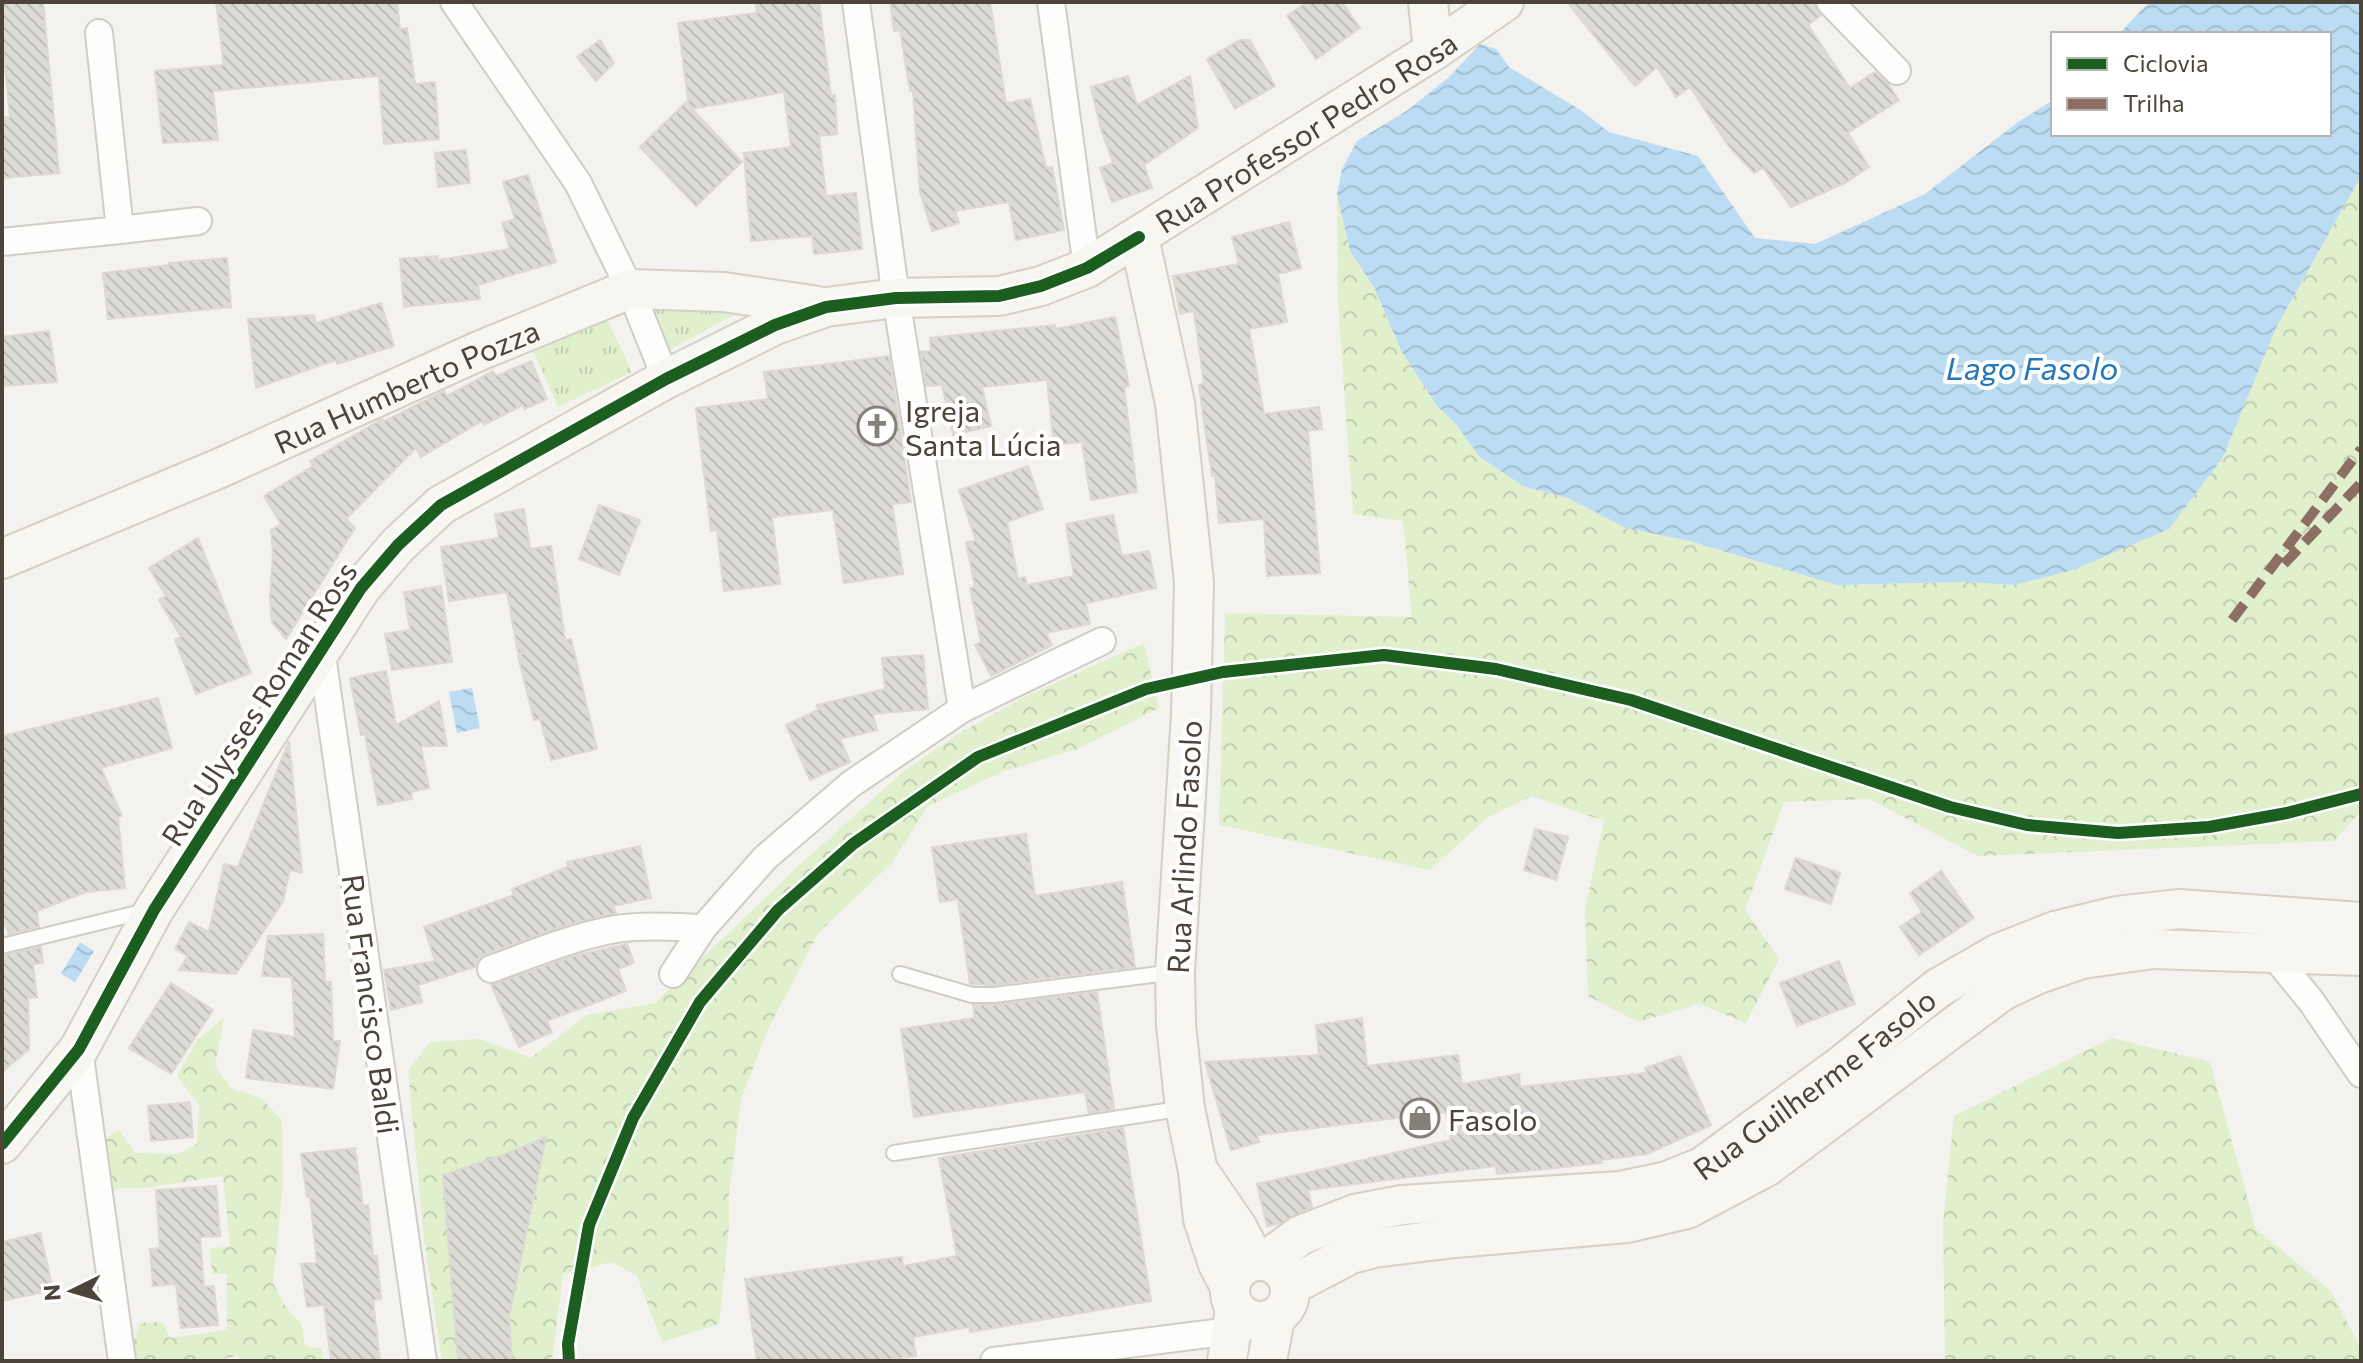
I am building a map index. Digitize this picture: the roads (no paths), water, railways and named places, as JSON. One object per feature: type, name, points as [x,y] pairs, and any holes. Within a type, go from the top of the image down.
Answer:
[{"type":"main road","points":[[1428,2],[1433,51]]},
{"type":"main road","name":"Rua Professor Pedro Rosa","points":[[826,307],[896,298],[999,296],[1041,286],[1087,268],[1433,51],[1504,2]]},
{"type":"main road","name":"Rua Arlindo Fasolo","points":[[1139,237],[1175,403],[1194,582],[1191,714],[1175,972],[1176,1025],[1185,1108],[1209,1242],[1251,1301]]},
{"type":"main road","name":"Rua Humberto Pozza","points":[[2,559],[220,468],[479,351],[630,289],[724,292],[826,307]]},
{"type":"main road","name":"Rua Ulysses Roman Ross","points":[[2,1144],[79,1049],[154,910],[361,588],[398,545],[441,505],[666,379],[775,325],[826,307]]},
{"type":"main road","name":"Rua Guilherme Fasolo","points":[[1251,1301],[1301,1235],[1367,1212],[1402,1205],[1620,1191],[1667,1181],[1702,1167],[1842,1065],[1938,988],[1999,953],[2055,931],[2117,916],[2179,909],[2361,922]]},
{"type":"main road","name":"Rua Guilherme Fasolo","points":[[1251,1301],[1351,1254],[1374,1248],[1627,1223],[1687,1209],[1766,1167],[2002,991],[2038,974],[2082,959],[2153,949],[2361,956]]},
{"type":"main road","points":[[1251,1301],[1267,1361]]},
{"type":"street","points":[[454,2],[578,183],[630,289],[666,379]]},
{"type":"street","points":[[856,2],[896,298],[962,709]]},
{"type":"street","points":[[1051,2],[1087,268]]},
{"type":"street","points":[[1830,2],[1897,71]]},
{"type":"street","points":[[99,33],[120,230]]},
{"type":"street","points":[[2,242],[198,221]]},
{"type":"street","points":[[673,974],[703,928],[765,858],[851,784],[962,709],[1102,641]]},
{"type":"street","name":"Rua Francisco Baldi","points":[[321,648],[423,1361]]},
{"type":"street","points":[[2251,915],[2269,951],[2311,1001],[2361,1074]]},
{"type":"street","points":[[491,969],[572,939],[617,929],[651,926],[703,928]]},
{"type":"street","points":[[79,1049],[122,1361]]},
{"type":"street","points":[[994,1361],[1251,1301]]},
{"type":"lane","points":[[2,946],[154,910]]},
{"type":"lane","points":[[900,974],[972,995],[994,995],[1175,972]]},
{"type":"lane","points":[[894,1153],[1185,1108]]},
{"type":"water","name":"Lago Fasolo","points":[[2149,2],[2361,2],[2361,176],[2276,328],[2223,457],[2169,529],[2073,570],[2015,585],[1965,582],[1837,585],[1690,541],[1626,528],[1568,498],[1523,486],[1480,457],[1455,423],[1437,406],[1401,350],[1374,287],[1350,251],[1337,194],[1342,169],[1357,141],[1408,110],[1449,77],[1480,44],[1496,49],[1509,67],[1582,111],[1609,132],[1698,156],[1755,238],[1815,244],[1925,194],[2018,122],[2051,101],[2051,136],[2331,136],[2331,32],[2121,32]]},
{"type":"water","points":[[472,688],[480,728],[457,733],[449,692]]},
{"type":"water","points":[[80,942],[94,951],[75,982],[61,974]]},
{"type":"place","name":"Igreja Santa Lúcia","points":[[877,426]]},
{"type":"place","name":"Fasolo","points":[[1420,1118]]}]
